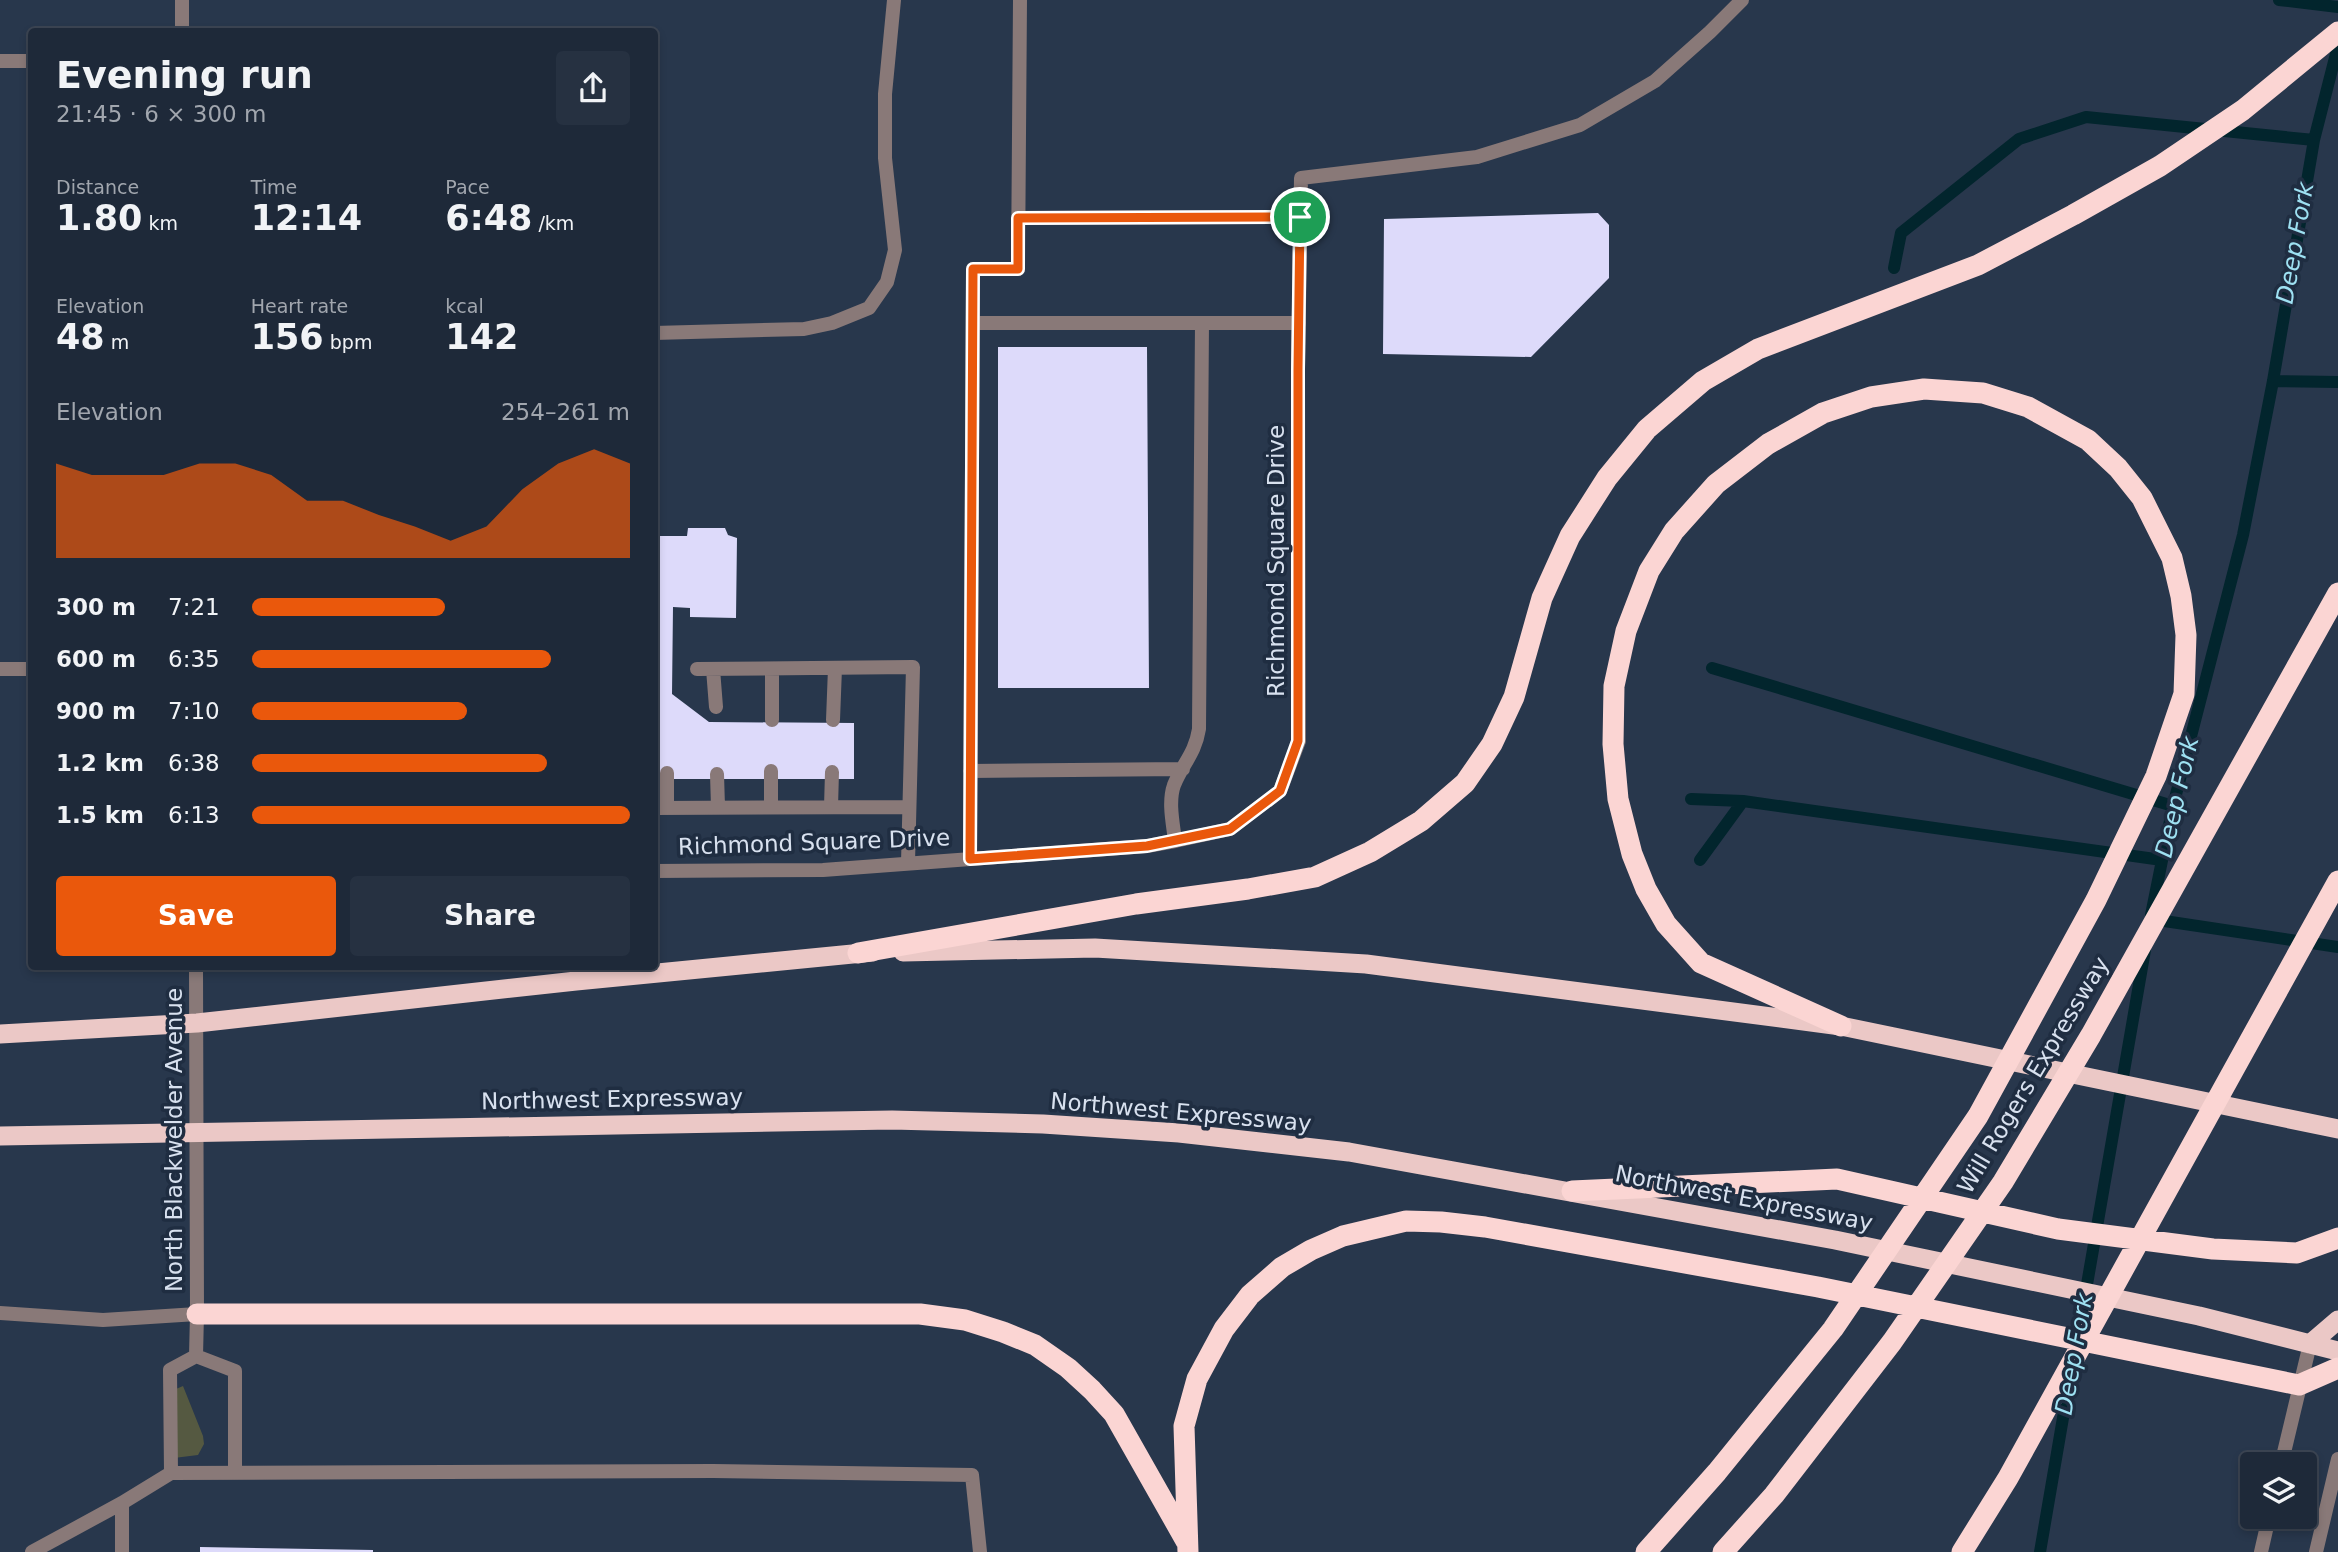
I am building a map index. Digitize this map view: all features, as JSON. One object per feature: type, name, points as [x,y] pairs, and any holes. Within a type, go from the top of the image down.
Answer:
[{"type":"highway","points":[[0,1034],[197,1023],[858,953],[1136,904],[1315,877],[1370,852],[1420,821],[1465,783],[1492,744],[1514,697],[1542,598],[1570,536],[1606,478],[1647,429],[1703,381],[1758,349],[1978,265],[2073,215],[2160,166],[2243,110],[2338,32]]},
{"type":"highway","points":[[1646,1552],[1717,1472],[1833,1329],[1978,1115],[2096,900],[2156,776],[2184,694],[2186,635],[2181,596],[2172,558],[2142,498],[2118,468],[2088,440],[2028,407],[1983,393],[1924,389],[1871,397],[1823,413],[1768,444],[1716,484],[1674,531],[1649,571],[1626,631],[1614,686],[1613,744],[1618,799],[1632,854],[1646,889],[1666,924],[1701,963],[1841,1026]]},
{"type":"highway","name":"Will Rogers Expressway","points":[[1723,1552],[1774,1495],[1892,1342],[2003,1182],[2091,1035],[2338,593]]},
{"type":"highway","points":[[1962,1552],[2008,1478],[2338,881]]},
{"type":"highway","points":[[858,953],[1095,948],[1366,964],[1841,1026],[2338,1129]]},
{"type":"highway","name":"Northwest Expressway","points":[[0,1136],[196,1130],[892,1120],[1043,1124],[1179,1133],[1349,1152],[1835,1240],[2199,1316],[2338,1351]]},
{"type":"highway","points":[[1572,1191],[1837,1179],[2058,1229],[2213,1249],[2297,1253],[2338,1238]]},
{"type":"highway","points":[[1188,1549],[1184,1426],[1197,1378],[1224,1329],[1250,1295],[1282,1268],[1311,1250],[1343,1236],[1406,1221],[1485,1227],[1818,1287],[2300,1385],[2338,1368]]},
{"type":"highway","points":[[197,1314],[920,1314],[965,1320],[1035,1345],[1093,1390],[1114,1414],[1188,1549]]},
{"type":"highway","points":[[2309,1345],[2338,1320]]},
{"type":"street","points":[[182,0],[182,28]]},
{"type":"street","points":[[658,333],[804,329],[832,323],[869,308],[887,282],[895,250],[885,158],[885,94],[894,0]]},
{"type":"street","points":[[970,859],[973,269],[1018,269],[1020,0]]},
{"type":"street","name":"Richmond Square Drive","points":[[658,870],[823,870],[1147,846],[1230,829],[1280,791],[1298,741],[1298,323],[1301,178],[1477,157],[1580,125],[1655,81],[1742,0]]},
{"type":"street","points":[[0,61],[28,61]]},
{"type":"street","points":[[1018,218],[1300,217]]},
{"type":"street","points":[[973,323],[1298,323]]},
{"type":"street","points":[[1175,841],[1171,801],[1174,786],[1196,745],[1199,729],[1202,323]]},
{"type":"street","points":[[697,669],[913,667],[908,863]]},
{"type":"street","points":[[772,668],[772,720]]},
{"type":"street","points":[[834,720],[835,668]]},
{"type":"street","points":[[0,669],[28,669]]},
{"type":"street","points":[[713,669],[716,707]]},
{"type":"street","points":[[971,771],[1183,769]]},
{"type":"street","points":[[771,771],[771,807]]},
{"type":"street","points":[[831,807],[832,772]]},
{"type":"street","points":[[667,773],[661,808],[909,807]]},
{"type":"street","points":[[717,774],[718,807]]},
{"type":"street","name":"North Blackwelder Avenue","points":[[196,970],[196,1356]]},
{"type":"street","points":[[0,1313],[103,1320],[197,1314]]},
{"type":"street","points":[[2284,1452],[2309,1345]]},
{"type":"street","points":[[171,1473],[170,1370],[196,1356],[235,1371],[235,1473]]},
{"type":"street","points":[[2316,1552],[2338,1460]]},
{"type":"street","points":[[32,1552],[171,1473],[713,1471],[972,1475],[980,1552]]},
{"type":"street","points":[[122,1503],[122,1552]]},
{"type":"street","points":[[2261,1552],[2266,1529]]},
{"type":"green space","points":[[183,1386],[204,1444],[198,1455],[166,1459],[176,1389]]},
{"type":"building","points":[[1598,213],[1609,225],[1609,278],[1531,357],[1383,354],[1384,219]]},
{"type":"building","points":[[998,347],[1147,347],[1149,688],[998,688]]},
{"type":"building","points":[[688,528],[725,528],[728,535],[737,538],[736,618],[690,617],[690,608],[673,607],[672,694],[709,722],[854,723],[854,779],[658,779],[658,536],[687,536]]},
{"type":"building","points":[[200,1547],[373,1550],[373,1552],[200,1552]]},
{"type":"waterway","points":[[2279,0],[2338,7]]},
{"type":"waterway","name":"Deep Fork","points":[[2151,915],[2173,806],[2243,535],[2273,381],[2314,140],[2338,46]]},
{"type":"waterway","points":[[1894,268],[1901,233],[2019,139],[2086,117],[2314,140]]},
{"type":"waterway","points":[[2273,381],[2338,382]]},
{"type":"waterway","points":[[1712,668],[2173,806]]},
{"type":"waterway","points":[[1691,799],[1743,801],[2162,860]]},
{"type":"waterway","points":[[1700,860],[1743,801]]},
{"type":"waterway","points":[[2151,919],[2338,947]]},
{"type":"waterway","name":"Deep Fork","points":[[2077,1342],[2145,950]]},
{"type":"waterway","name":"Deep Fork","points":[[2040,1552],[2070,1377]]},
{"type":"route","points":[[1300,217],[1298,741],[1280,791],[1230,829],[1147,846],[970,859],[973,269],[1018,269],[1018,218],[1300,217]]}]
